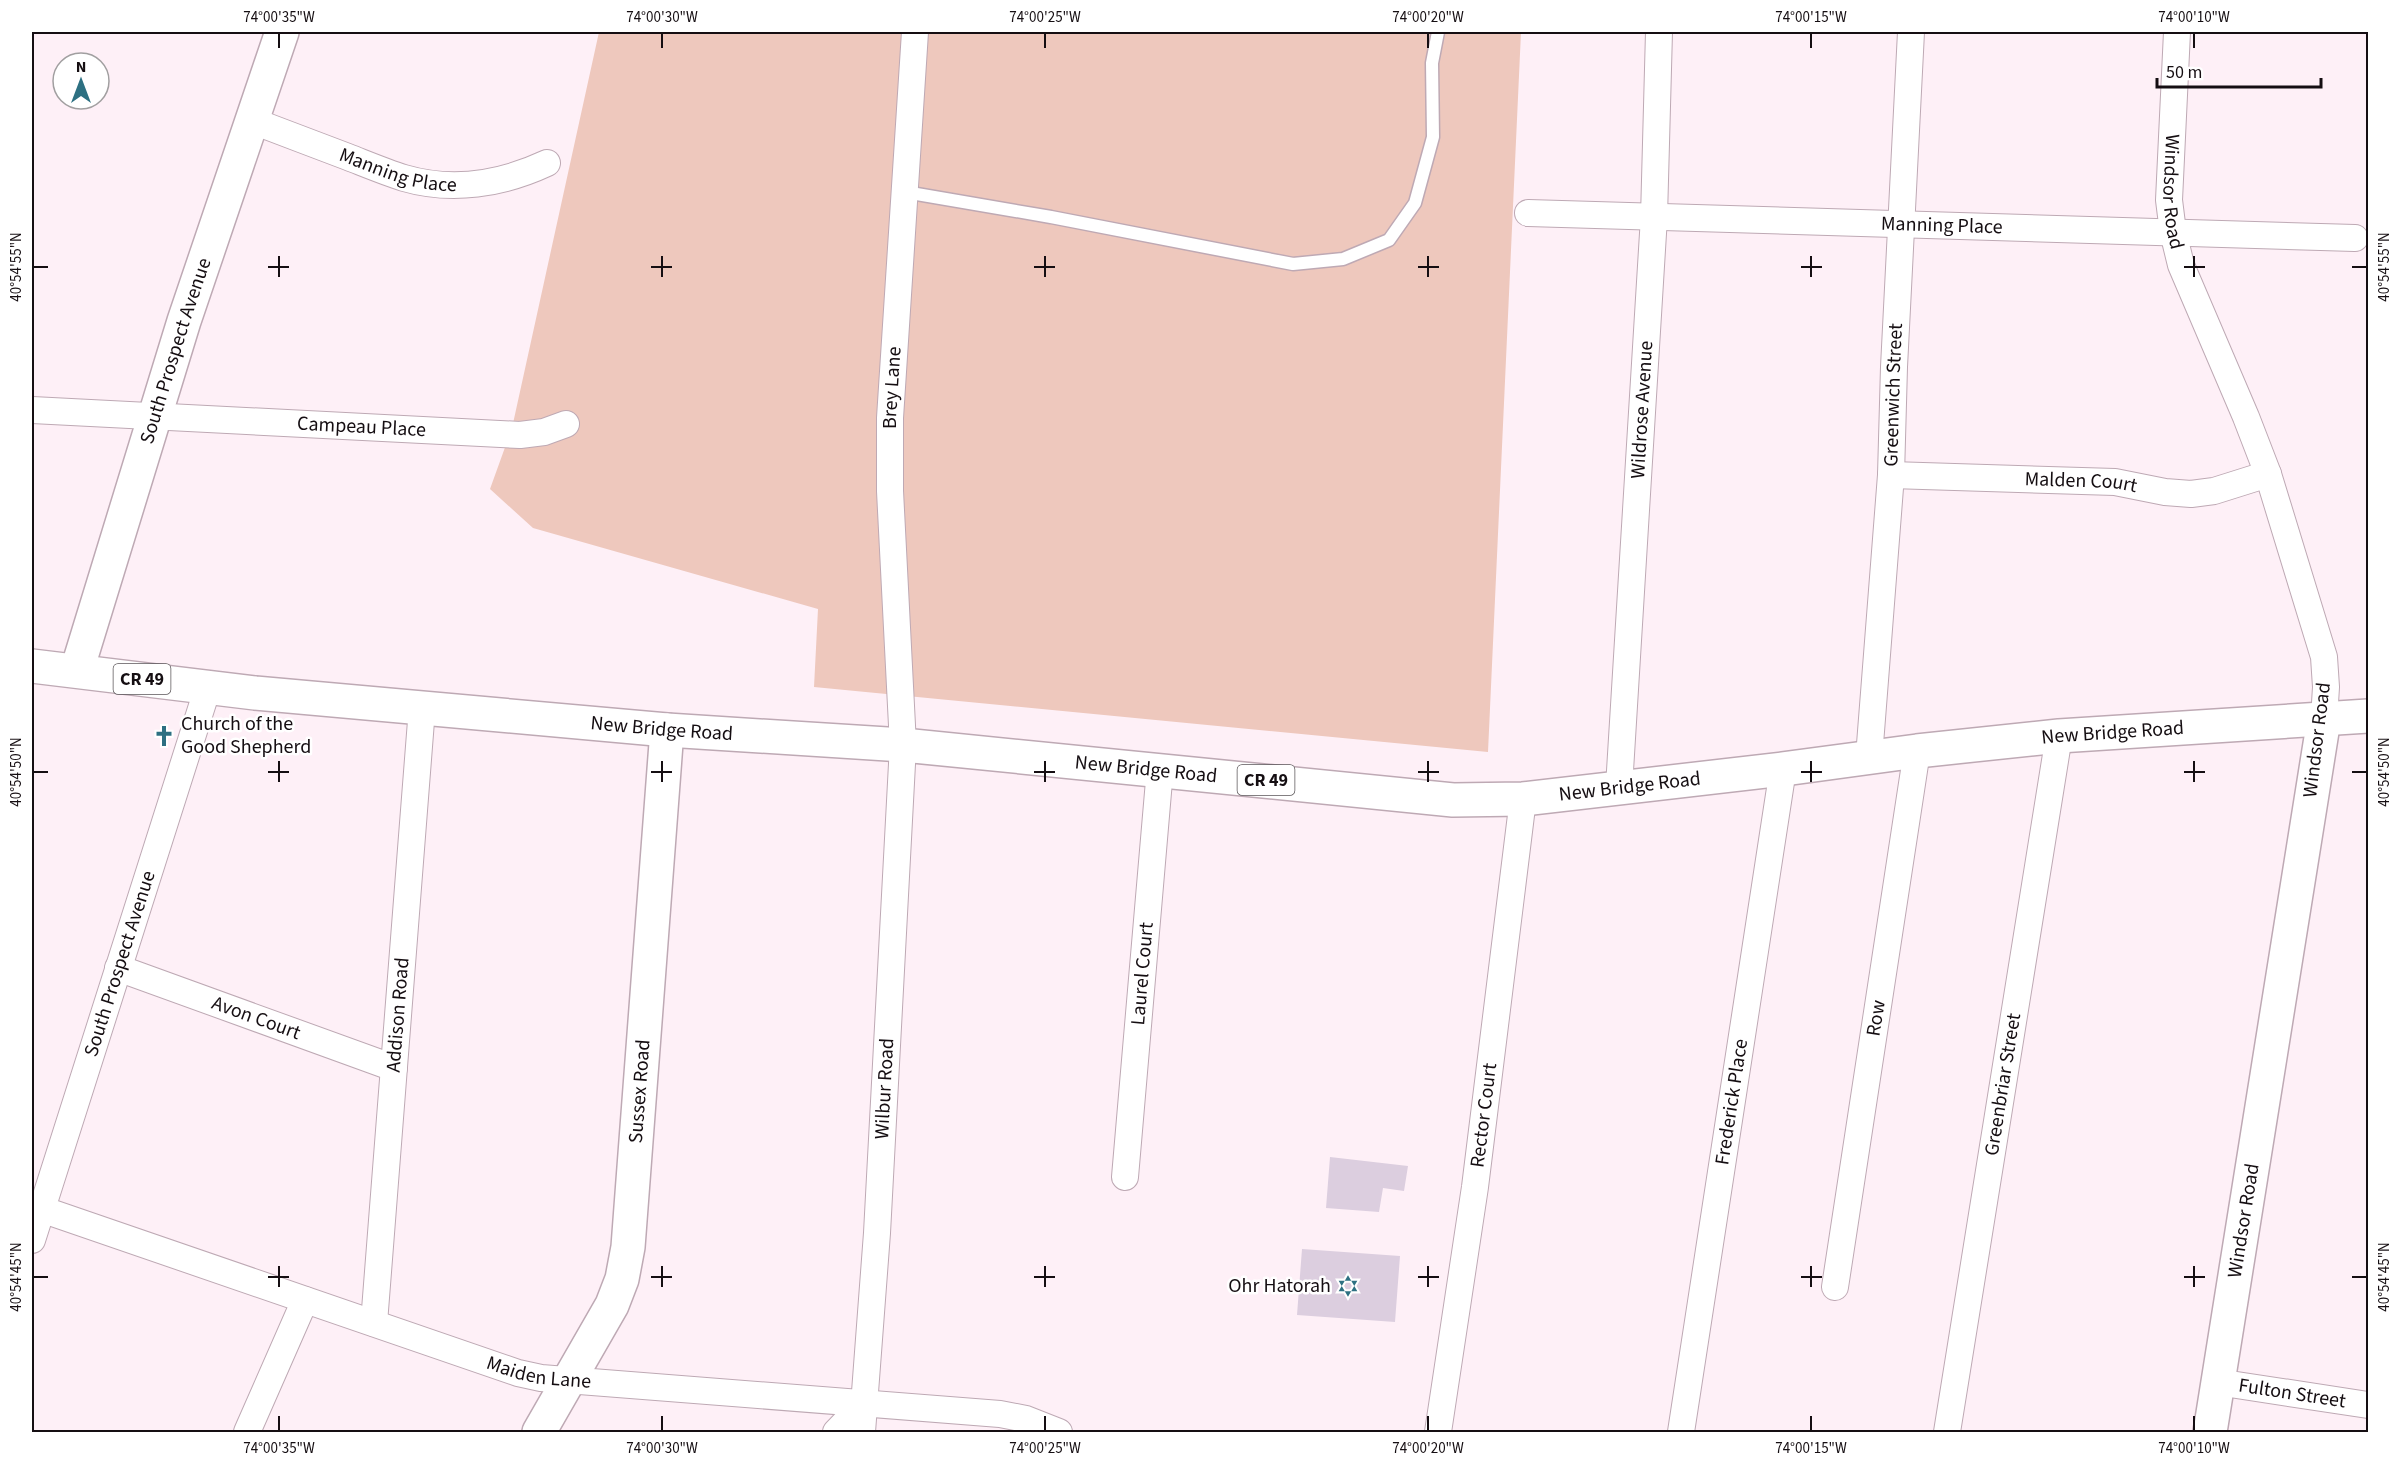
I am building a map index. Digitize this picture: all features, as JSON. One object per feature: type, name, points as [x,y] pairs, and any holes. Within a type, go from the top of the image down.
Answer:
[{"type":"main road","name":"South Prospect Avenue","points":[[76,670],[184,321],[282,32]]},
{"type":"main road","name":"New Bridge Road","points":[[32,666],[208,687],[422,708],[667,730],[903,745],[1453,800],[1523,799],[2059,736],[2368,716]]},
{"type":"main road","name":"Windsor Road","points":[[2210,1432],[2324,719]]},
{"type":"main road","name":"Sussex Road","points":[[539,1432],[612,1305],[622,1279],[628,1247],[667,730]]},
{"type":"street","name":"Brey Lane","points":[[903,745],[890,470],[890,418],[915,32]]},
{"type":"street","name":"Wildrose Avenue","points":[[1619,787],[1654,217],[1659,32]]},
{"type":"street","name":"Greenwich Street","points":[[1869,758],[1891,475],[1911,32]]},
{"type":"street","name":"Windsor Road","points":[[2177,32],[2169,200],[2173,232],[2181,265],[2268,474],[2324,657],[2326,687],[2324,719]]},
{"type":"street","name":"Manning Place","points":[[253,121],[404,178],[434,184],[464,185],[498,181],[547,163]]},
{"type":"street","name":"Manning Place","points":[[1528,213],[2355,238]]},
{"type":"street","name":"Campeau Place","points":[[32,410],[520,435],[544,432],[566,424]]},
{"type":"street","name":"Malden Court","points":[[1891,475],[2115,482],[2165,492],[2191,494],[2214,491],[2268,474]]},
{"type":"street","name":"South Prospect Avenue","points":[[32,1240],[208,687]]},
{"type":"street","name":"Addison Road","points":[[374,1323],[422,708]]},
{"type":"street","name":"Greenbriar Street","points":[[1947,1432],[2059,736]]},
{"type":"street","name":"Wilbur Road","points":[[862,1432],[877,1233],[903,745]]},
{"type":"street","name":"Row","points":[[1835,1287],[1917,751]]},
{"type":"street","name":"Laurel Court","points":[[1125,1177],[1160,769]]},
{"type":"street","name":"Frederick Place","points":[[1681,1432],[1783,770]]},
{"type":"street","name":"Rector Court","points":[[1438,1432],[1475,1187],[1523,799]]},
{"type":"street","name":"Avon Court","points":[[118,968],[394,1068]]},
{"type":"street","name":"Maiden Lane","points":[[41,1209],[518,1373],[541,1378],[1000,1414],[1026,1419],[1059,1432]]},
{"type":"street","points":[[247,1432],[305,1300]]},
{"type":"street","name":"Fulton Street","points":[[2217,1382],[2368,1405]]},
{"type":"street","points":[[836,1432],[864,1403]]},
{"type":"lane","points":[[905,192],[1293,264],[1343,259],[1389,240],[1415,203],[1433,137],[1432,63],[1438,32]]},
{"type":"shaded area","points":[[599,32],[1521,32],[1488,752],[814,687],[818,609],[533,528],[490,489],[512,428]]},
{"type":"building","points":[[1330,1157],[1408,1166],[1404,1191],[1383,1188],[1379,1212],[1326,1208]]},
{"type":"building","name":"Ohr Hatorah","points":[[1302,1249],[1400,1256],[1395,1322],[1297,1315]]},
{"type":"place","name":"Church of the Good Shepherd","points":[[164,736]]},
{"type":"place","name":"Ohr Hatorah","points":[[1348,1286]]}]
